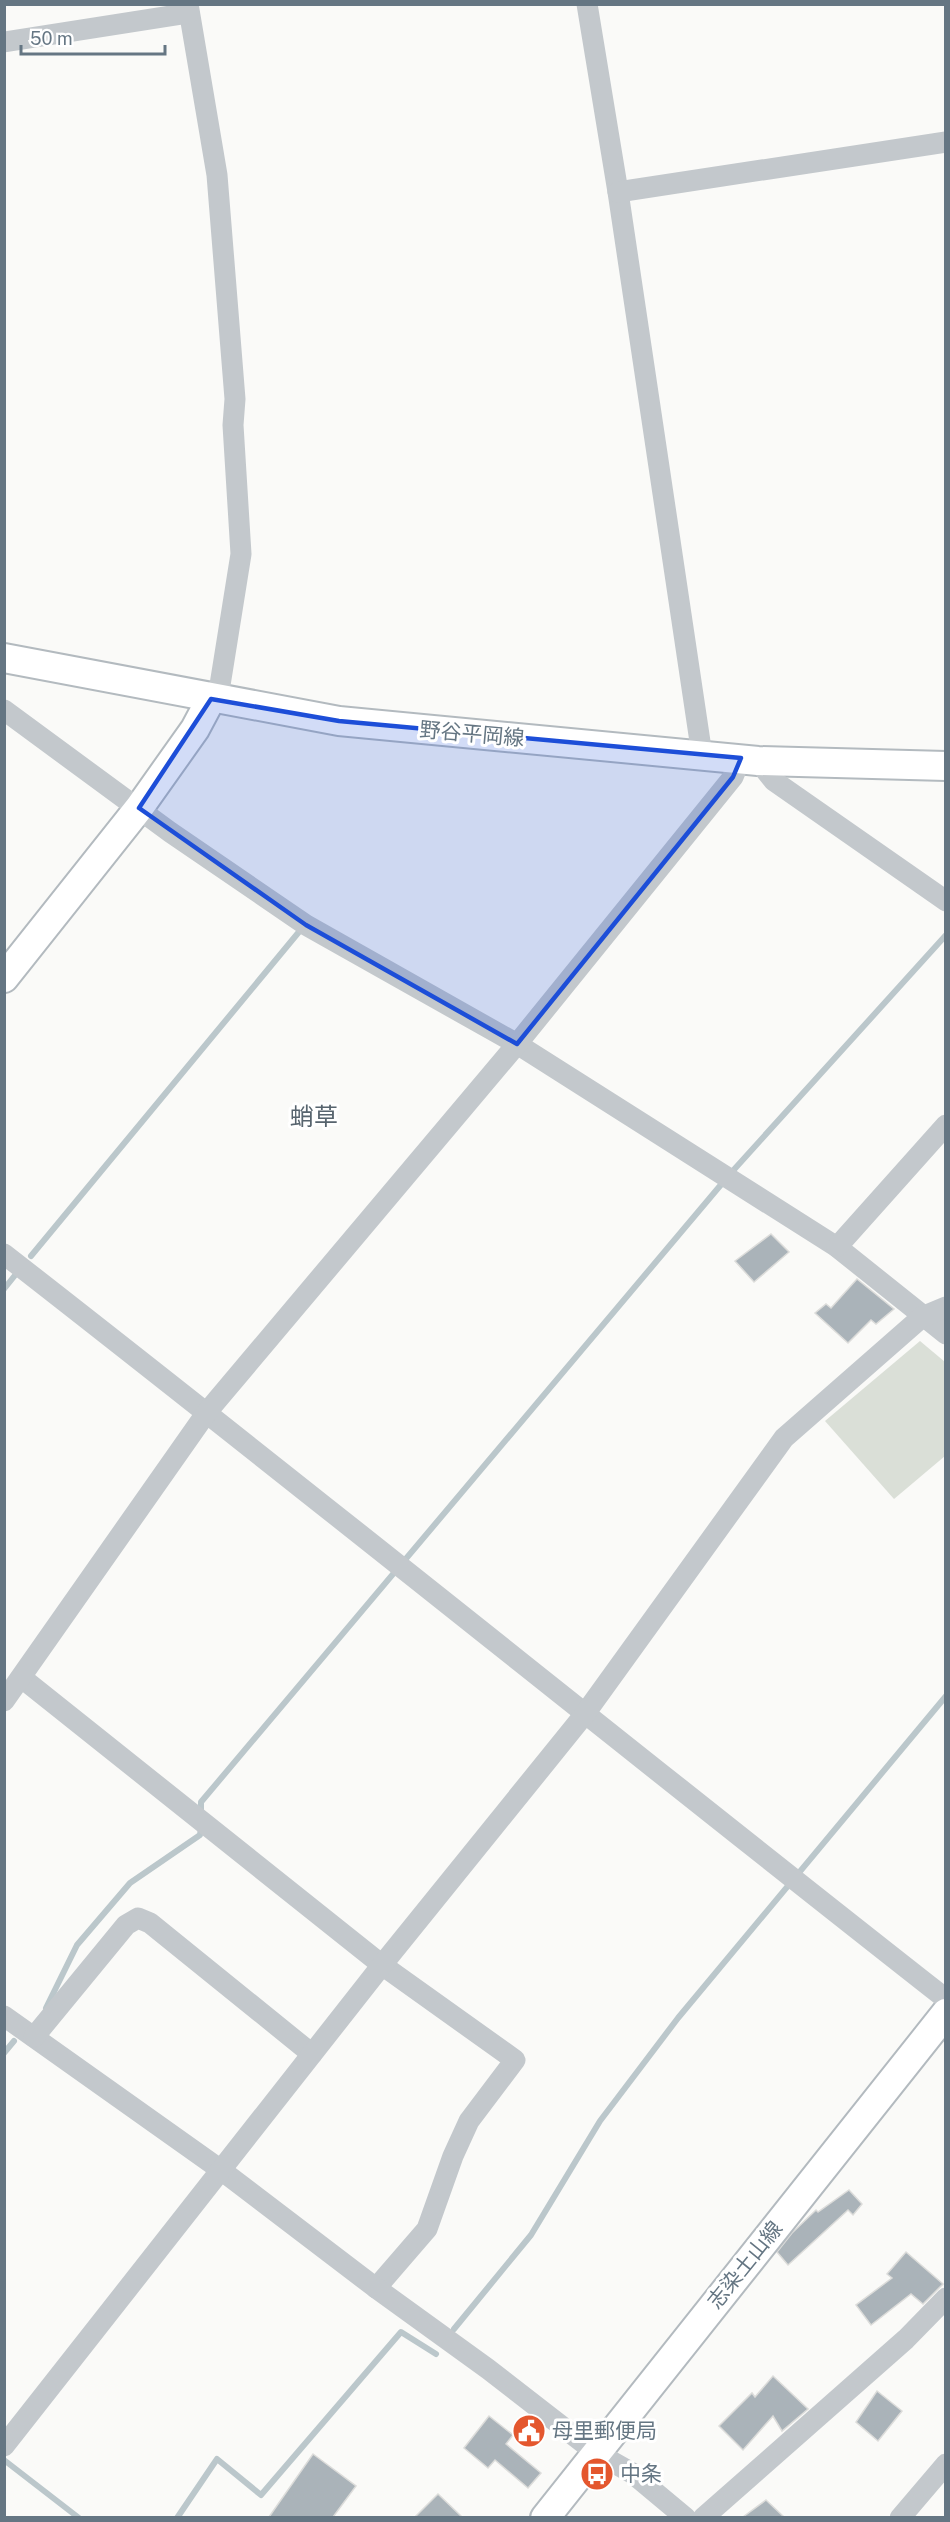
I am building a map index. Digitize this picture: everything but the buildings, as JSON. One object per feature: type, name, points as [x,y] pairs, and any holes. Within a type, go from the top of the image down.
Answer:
[{"type":"main road","name":"野谷平岡線","points":[[4,658],[211,699],[339,721],[749,760],[945,766]]},
{"type":"main road","points":[[4,978],[139,808],[195,729],[211,699]]},
{"type":"main road","name":"志染土山線","points":[[545,2517],[945,2013]]},
{"type":"street","points":[[586,4],[618,192],[702,755]]},
{"type":"street","points":[[4,42],[189,9],[217,175],[235,399],[233,426],[241,554],[220,685],[211,699]]},
{"type":"street","points":[[618,192],[945,142]]},
{"type":"street","points":[[4,710],[306,925],[517,1044],[837,1247],[945,1334]]},
{"type":"street","points":[[4,1701],[207,1412],[517,1044],[749,760],[774,781],[945,901]]},
{"type":"street","points":[[837,1247],[945,1125]]},
{"type":"street","points":[[4,1254],[207,1412],[584,1715],[945,1999]]},
{"type":"street","points":[[4,2446],[382,1965],[584,1715],[784,1438],[922,1317],[945,1307]]},
{"type":"street","points":[[22,1678],[382,1965],[515,2060],[469,2121],[453,2156],[427,2229],[375,2288]]},
{"type":"street","points":[[34,2037],[126,1925],[138,1918],[150,1923],[312,2054]]},
{"type":"street","points":[[4,2016],[221,2170],[375,2288],[488,2369],[595,2452],[632,2473],[686,2517]]},
{"type":"street","points":[[703,2517],[906,2339],[945,2298]]},
{"type":"street","points":[[900,2517],[945,2464]]},
{"type":"highlighted area","points":[[211,699],[339,721],[741,758],[733,777],[517,1044],[306,925],[139,808]]},
{"type":"shaded area","points":[[920,1341],[945,1362],[945,1456],[894,1499],[825,1421]]},
{"type":"waterway","points":[[31,1256],[303,927]]},
{"type":"waterway","points":[[201,1814],[201,1802],[730,1174],[946,935]]},
{"type":"waterway","points":[[4,1289],[16,1274]]},
{"type":"waterway","points":[[454,2329],[531,2235],[600,2121],[678,2018],[946,1696]]},
{"type":"waterway","points":[[46,2008],[77,1945],[130,1883],[200,1835],[201,1827]]},
{"type":"waterway","points":[[4,2053],[14,2041]]},
{"type":"waterway","points":[[177,2518],[217,2459],[261,2495],[401,2332],[436,2354]]},
{"type":"waterway","points":[[4,2460],[79,2518]]},
{"type":"place","name":"母里郵便局","points":[[529,2431]]},
{"type":"place","name":"中条","points":[[597,2474]]},
{"type":"district","name":"蛸草","points":[[314,1117]]}]
